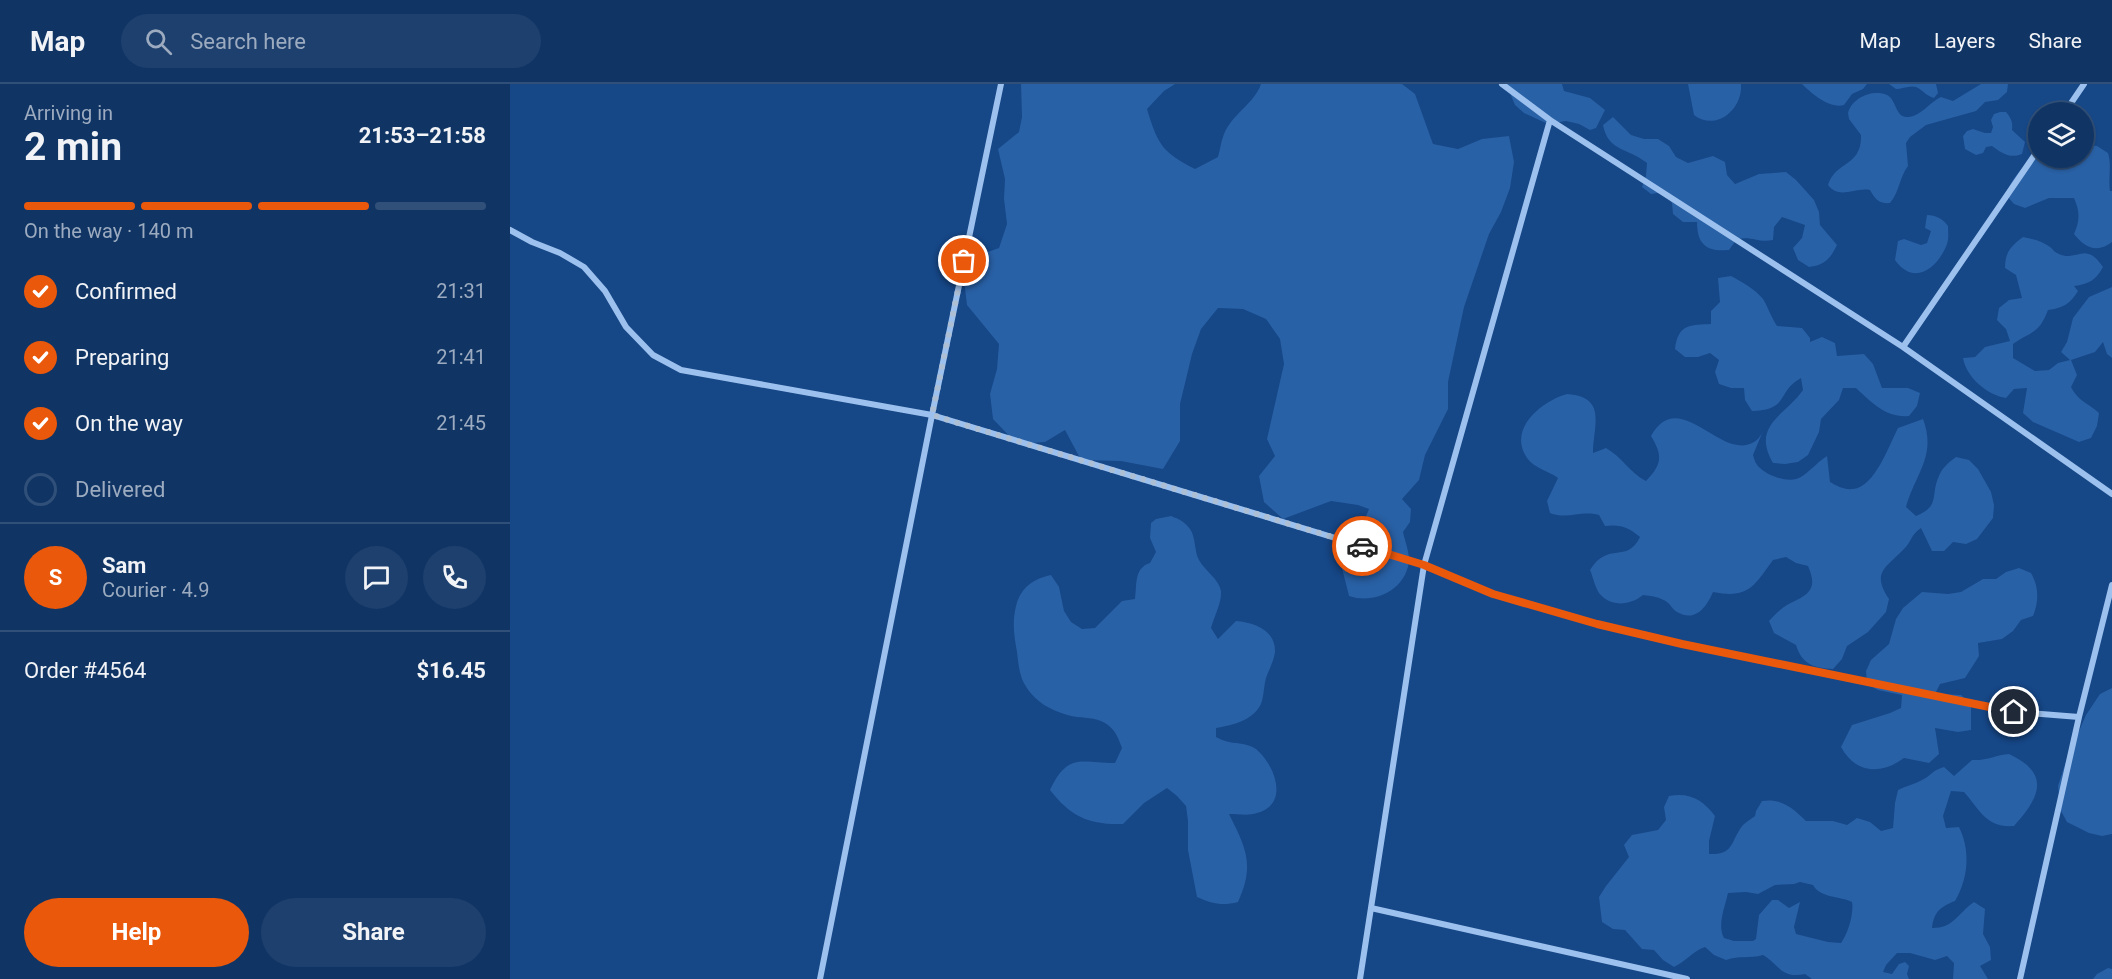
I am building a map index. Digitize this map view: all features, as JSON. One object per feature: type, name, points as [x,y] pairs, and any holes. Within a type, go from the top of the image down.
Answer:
[{"type":"street","points":[[820,979],[932,415],[1001,84]]},
{"type":"street","points":[[1502,84],[1550,120],[1902,347],[2112,494]]},
{"type":"street","points":[[2072,102],[2084,84]]},
{"type":"street","points":[[1360,979],[1424,565],[1550,120]]},
{"type":"street","points":[[1902,347],[2028,164]]},
{"type":"street","points":[[510,230],[584,267],[605,291],[626,327],[653,355],[681,370],[932,415],[1424,565],[1493,594],[1597,624],[1671,642],[2014,712],[2079,717]]},
{"type":"street","points":[[2020,979],[2079,717],[2112,585]]},
{"type":"street","points":[[1371,908],[1687,979]]},
{"type":"shaded area","points":[[1021,84],[1175,84],[1164,91],[1147,109],[1154,131],[1163,146],[1175,158],[1195,169],[1218,157],[1228,127],[1258,91],[1261,84],[1402,84],[1415,94],[1433,144],[1458,149],[1482,139],[1509,136],[1514,162],[1510,188],[1489,234],[1464,307],[1448,382],[1448,409],[1425,455],[1419,480],[1402,499],[1411,509],[1410,522],[1403,532],[1409,560],[1407,570],[1396,587],[1379,596],[1369,598],[1349,596],[1342,568],[1343,555],[1367,547],[1364,521],[1369,509],[1331,501],[1283,519],[1264,502],[1259,476],[1275,456],[1267,439],[1284,364],[1280,339],[1266,319],[1243,309],[1218,308],[1201,329],[1192,354],[1180,404],[1180,441],[1163,469],[1121,461],[1081,460],[1065,430],[1045,442],[1017,444],[993,419],[990,394],[997,369],[999,344],[967,305],[964,280],[974,257],[999,248],[1007,224],[1004,199],[1005,179],[998,149],[1019,132],[1022,117]]},
{"type":"shaded area","points":[[1506,84],[1562,84],[1564,91],[1590,98],[1605,110],[1596,128],[1590,130],[1566,121],[1548,124],[1524,113],[1515,105]]},
{"type":"shaded area","points":[[1688,84],[1741,84],[1738,102],[1733,109],[1719,119],[1702,120],[1694,115]]},
{"type":"shaded area","points":[[1802,84],[1867,84],[1863,89],[1852,94],[1844,105],[1839,106],[1822,100]]},
{"type":"shaded area","points":[[1889,84],[1936,84],[1938,93],[1934,98],[1916,87],[1896,89]]},
{"type":"shaded area","points":[[1981,84],[2008,84],[2007,92],[1998,100],[1985,102],[1976,111],[1926,125],[1910,137],[1906,143],[1908,166],[1890,203],[1878,200],[1870,190],[1837,192],[1828,185],[1831,177],[1853,159],[1860,145],[1861,135],[1849,119],[1848,113],[1858,99],[1875,93],[1887,95],[1898,112],[1908,117],[1917,115],[1941,97],[1953,101]]},
{"type":"shaded area","points":[[2006,112],[2011,120],[2012,130],[2025,142],[2022,154],[2009,156],[1992,146],[1986,147],[1983,153],[1976,155],[1965,149],[1963,136],[1967,131],[1973,129],[1991,133],[1993,127],[1991,120],[1994,114]]},
{"type":"shaded area","points":[[1613,117],[1631,135],[1644,139],[1658,139],[1669,146],[1676,157],[1688,163],[1713,156],[1725,162],[1727,175],[1735,184],[1759,174],[1786,172],[1814,200],[1819,212],[1820,225],[1837,245],[1832,254],[1823,263],[1815,266],[1809,267],[1798,260],[1793,248],[1802,238],[1805,225],[1782,217],[1774,227],[1773,240],[1737,239],[1729,250],[1709,248],[1701,241],[1697,222],[1683,222],[1673,214],[1672,203],[1665,192],[1651,194],[1642,187],[1647,163],[1609,140],[1603,125]]},
{"type":"shaded area","points":[[2094,146],[2108,153],[2110,191],[2112,191],[2112,242],[2101,248],[2091,247],[2074,234],[2078,216],[2074,198],[2049,198],[2025,208],[2014,204],[2006,195],[2011,183],[2027,164],[2028,168],[2094,168]]},
{"type":"shaded area","points":[[1927,215],[1939,218],[1948,226],[1947,244],[1932,267],[1917,273],[1910,272],[1902,268],[1895,260],[1898,241],[1904,239],[1921,245],[1927,243],[1931,231],[1925,228]]},
{"type":"shaded area","points":[[2023,237],[2044,243],[2056,253],[2064,256],[2085,253],[2091,255],[2103,267],[2092,281],[2074,286],[2078,291],[2069,302],[2062,307],[2048,310],[2038,328],[2013,344],[2013,358],[2035,371],[2049,370],[2058,363],[2070,360],[2061,352],[2067,342],[2073,318],[2089,297],[2112,287],[2112,358],[2107,354],[2103,342],[2095,352],[2071,360],[2077,375],[2071,387],[2080,399],[2099,413],[2097,426],[2091,438],[2079,442],[2033,422],[2023,413],[2027,388],[2014,389],[2006,398],[1992,393],[1968,372],[1963,358],[1975,357],[1985,347],[2010,341],[2006,329],[1997,320],[1999,308],[2009,300],[2022,298],[2016,275],[2005,268],[2010,250]]},
{"type":"shaded area","points":[[1731,276],[1760,295],[1777,326],[1802,328],[1810,338],[1810,342],[1822,337],[1835,343],[1837,356],[1864,354],[1873,364],[1882,388],[1908,388],[1920,393],[1917,406],[1909,416],[1893,415],[1880,408],[1856,388],[1843,388],[1839,400],[1821,419],[1819,432],[1808,455],[1798,462],[1773,463],[1767,450],[1768,430],[1803,390],[1801,378],[1793,383],[1778,404],[1764,410],[1752,411],[1745,400],[1744,388],[1731,388],[1719,384],[1715,372],[1719,360],[1710,353],[1698,357],[1685,357],[1675,349],[1679,335],[1686,327],[1711,324],[1711,311],[1720,302],[1718,278]]},
{"type":"shaded area","points":[[1567,394],[1580,396],[1593,407],[1596,423],[1593,453],[1606,448],[1646,481],[1655,470],[1659,460],[1658,449],[1651,436],[1662,422],[1674,418],[1687,421],[1728,442],[1741,445],[1755,441],[1763,431],[1753,455],[1757,465],[1763,471],[1782,479],[1800,478],[1827,456],[1830,482],[1850,489],[1861,487],[1875,473],[1898,428],[1923,419],[1928,444],[1923,464],[1906,507],[1916,516],[1929,508],[1934,499],[1940,473],[1956,457],[1969,460],[1978,469],[1991,492],[1994,505],[1993,518],[1977,539],[1966,544],[1953,542],[1944,551],[1932,551],[1921,528],[1917,531],[1881,576],[1881,582],[1889,599],[1886,612],[1868,632],[1847,646],[1842,659],[1833,669],[1820,668],[1805,661],[1796,645],[1774,633],[1769,621],[1784,607],[1805,595],[1811,587],[1811,574],[1808,566],[1786,557],[1773,560],[1761,577],[1743,592],[1725,594],[1713,592],[1708,603],[1700,611],[1690,615],[1677,612],[1667,602],[1655,597],[1643,595],[1627,603],[1615,603],[1599,593],[1590,570],[1604,556],[1629,550],[1640,537],[1624,527],[1605,526],[1599,515],[1563,516],[1550,513],[1547,501],[1558,478],[1530,462],[1522,447],[1521,437],[1530,418],[1547,403]]},
{"type":"shaded area","points":[[1171,516],[1182,521],[1190,529],[1199,560],[1220,587],[1220,600],[1211,628],[1218,639],[1236,621],[1256,625],[1268,633],[1274,644],[1275,652],[1266,678],[1262,701],[1255,713],[1230,725],[1216,728],[1216,737],[1256,749],[1269,764],[1276,784],[1273,801],[1267,808],[1251,814],[1229,814],[1244,847],[1247,867],[1238,902],[1227,904],[1218,904],[1197,897],[1188,850],[1186,806],[1167,788],[1144,803],[1123,824],[1090,821],[1065,807],[1050,790],[1063,770],[1070,765],[1076,762],[1115,763],[1122,748],[1111,727],[1105,723],[1060,713],[1045,705],[1032,694],[1022,679],[1014,634],[1016,606],[1021,594],[1033,582],[1051,575],[1059,587],[1064,611],[1071,622],[1082,629],[1095,628],[1122,601],[1135,599],[1139,573],[1145,565],[1150,563],[1156,552],[1150,538],[1151,523],[1156,519]]},
{"type":"shaded area","points":[[2019,568],[2031,573],[2036,584],[2037,599],[2033,616],[2021,620],[2013,631],[2002,639],[1978,643],[1979,656],[1965,678],[1940,684],[1935,694],[1961,695],[1971,704],[1971,730],[1958,732],[1935,728],[1939,754],[1929,763],[1904,758],[1887,767],[1870,769],[1861,767],[1847,756],[1841,747],[1852,725],[1901,708],[1902,695],[1878,690],[1867,684],[1866,671],[1871,660],[1889,644],[1896,619],[1903,608],[1922,592],[1948,594],[1961,592],[1983,579],[1996,579],[2006,572]]},
{"type":"shaded area","points":[[2112,688],[2112,834],[2102,836],[2089,833],[2067,822],[2061,811],[2058,786],[2086,715],[2100,694]]},
{"type":"shaded area","points":[[2009,754],[2023,762],[2036,778],[2035,796],[2014,826],[2004,826],[1984,816],[1964,792],[1951,791],[1943,816],[1946,828],[1959,827],[1963,836],[1966,855],[1965,874],[1955,901],[1939,911],[1934,918],[1932,928],[1950,923],[1974,902],[1985,909],[1983,934],[1990,947],[1991,960],[1980,966],[1988,979],[1953,979],[1954,963],[1947,956],[1935,960],[1910,953],[1897,953],[1883,972],[1892,974],[1899,964],[1905,962],[1909,966],[1907,974],[1909,979],[1812,979],[1805,974],[1786,973],[1763,955],[1726,960],[1714,955],[1705,947],[1674,967],[1654,950],[1642,949],[1625,930],[1613,929],[1602,922],[1599,897],[1629,857],[1624,845],[1632,835],[1658,830],[1666,820],[1664,807],[1669,796],[1683,795],[1695,798],[1715,816],[1709,841],[1709,854],[1717,854],[1731,846],[1743,825],[1755,816],[1762,801],[1775,801],[1786,805],[1806,821],[1833,821],[1847,825],[1857,818],[1870,822],[1881,831],[1893,828],[1898,790],[1944,767],[1954,776],[1972,760]],"holes":[[[1800,882],[1813,885],[1825,895],[1852,902],[1850,923],[1841,943],[1796,934],[1794,927],[1800,902],[1789,908],[1778,900],[1772,900],[1759,915],[1756,939],[1734,941],[1724,938],[1721,922],[1728,893],[1758,894],[1775,885]]]},
{"type":"shaded area","points":[[2108,968],[2112,969],[2112,979],[2093,979],[2097,974]]},
{"type":"way so far","points":[[964,261],[932,415],[1362,546]]},
{"type":"route","points":[[1362,546],[1424,565],[1493,594],[1597,624],[1682,644],[2014,712]]}]
